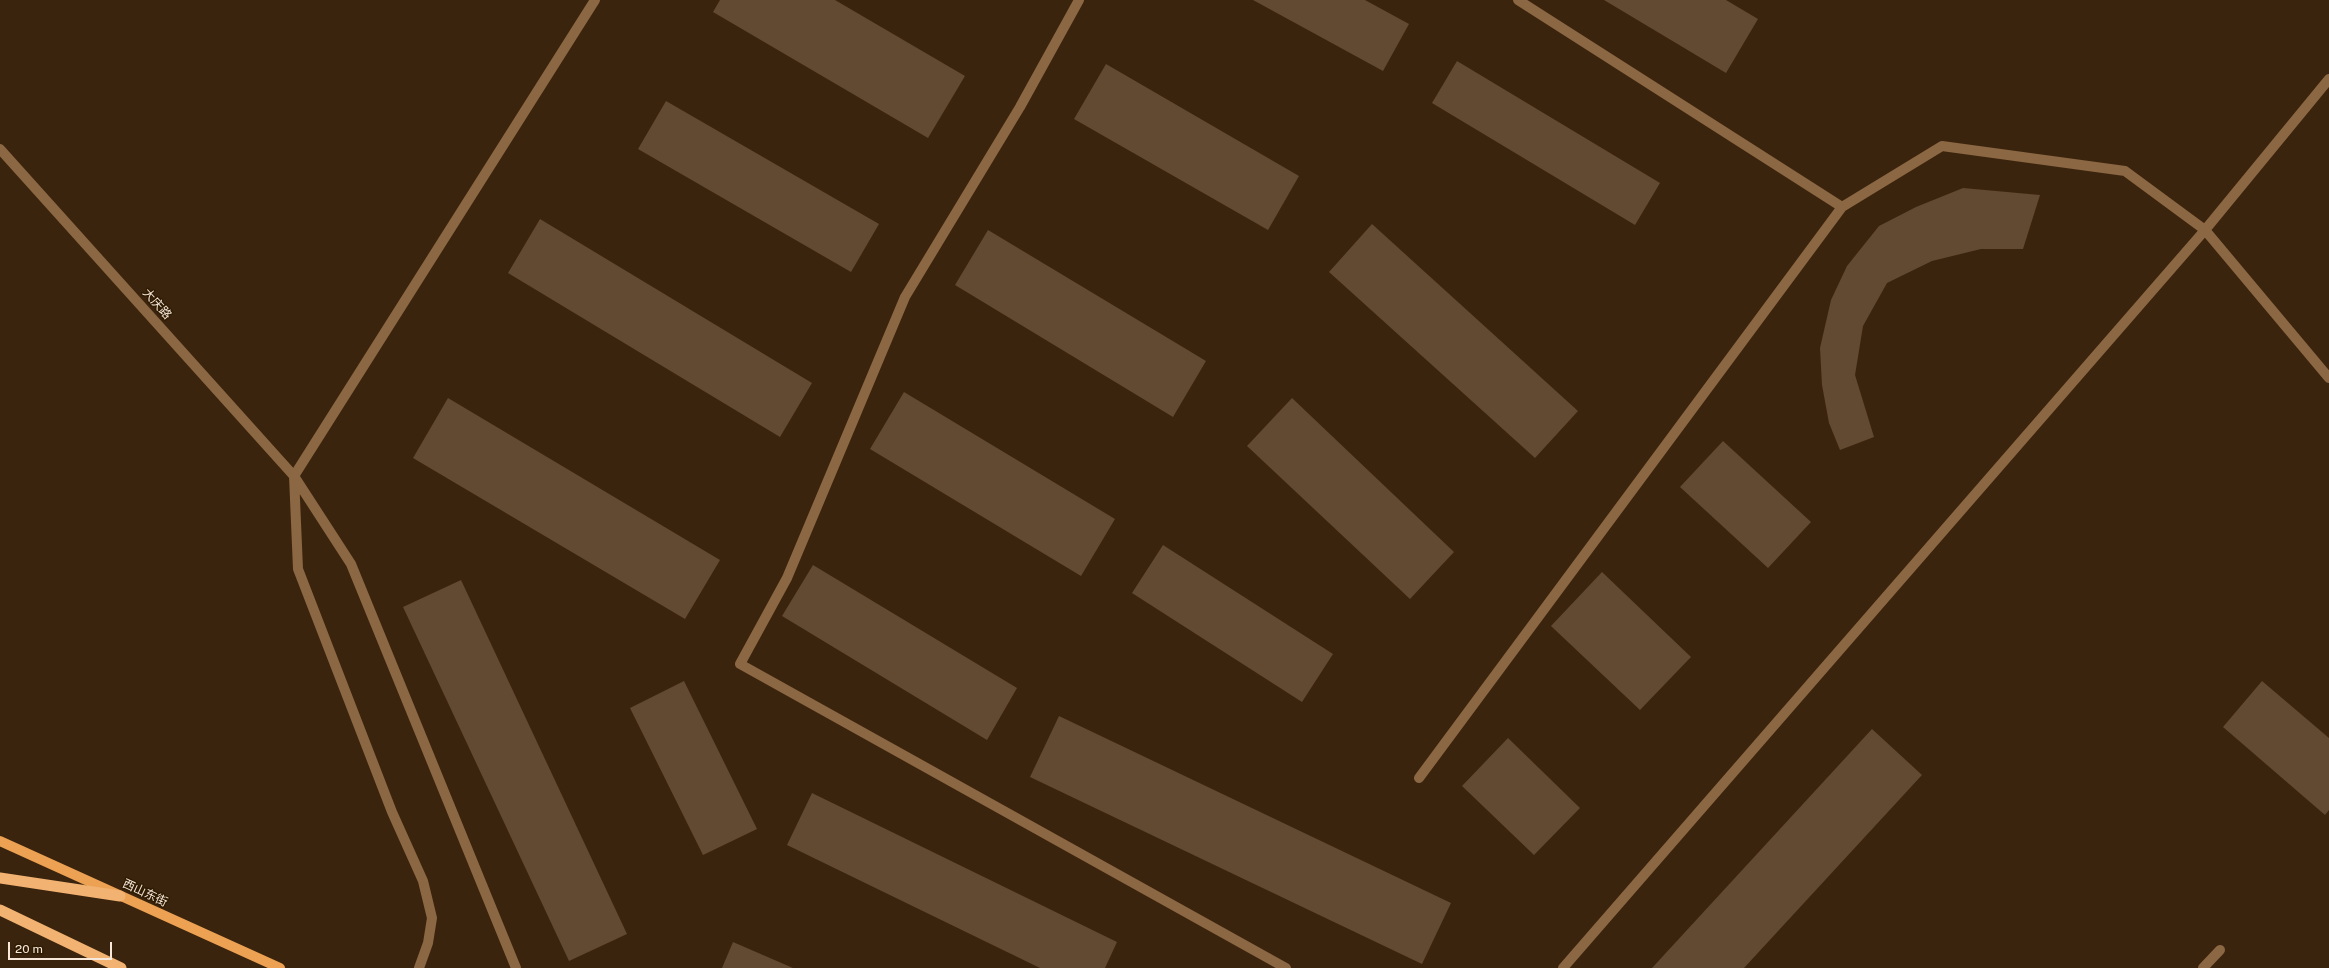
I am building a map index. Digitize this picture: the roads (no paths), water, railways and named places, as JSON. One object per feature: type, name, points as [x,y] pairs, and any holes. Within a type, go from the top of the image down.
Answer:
[{"type":"highway","points":[[0,878],[120,896]]},
{"type":"highway","points":[[0,910],[121,968]]},
{"type":"main road","name":"西山东街","points":[[0,841],[280,968]]},
{"type":"street","points":[[419,968],[428,943],[432,918],[429,903],[423,881],[392,812],[298,569],[294,476],[595,0]]},
{"type":"street","points":[[1079,0],[1020,107],[905,298],[787,578],[740,664],[1286,968]]},
{"type":"street","points":[[1518,0],[1842,207]]},
{"type":"street","points":[[1562,968],[2205,230],[2329,79]]},
{"type":"street","points":[[1419,778],[1842,207],[1942,146],[2125,171],[2205,230],[2329,378]]},
{"type":"street","name":"大庆路","points":[[0,149],[294,476],[352,564],[516,968]]},
{"type":"street","points":[[2203,968],[2220,950]]}]
